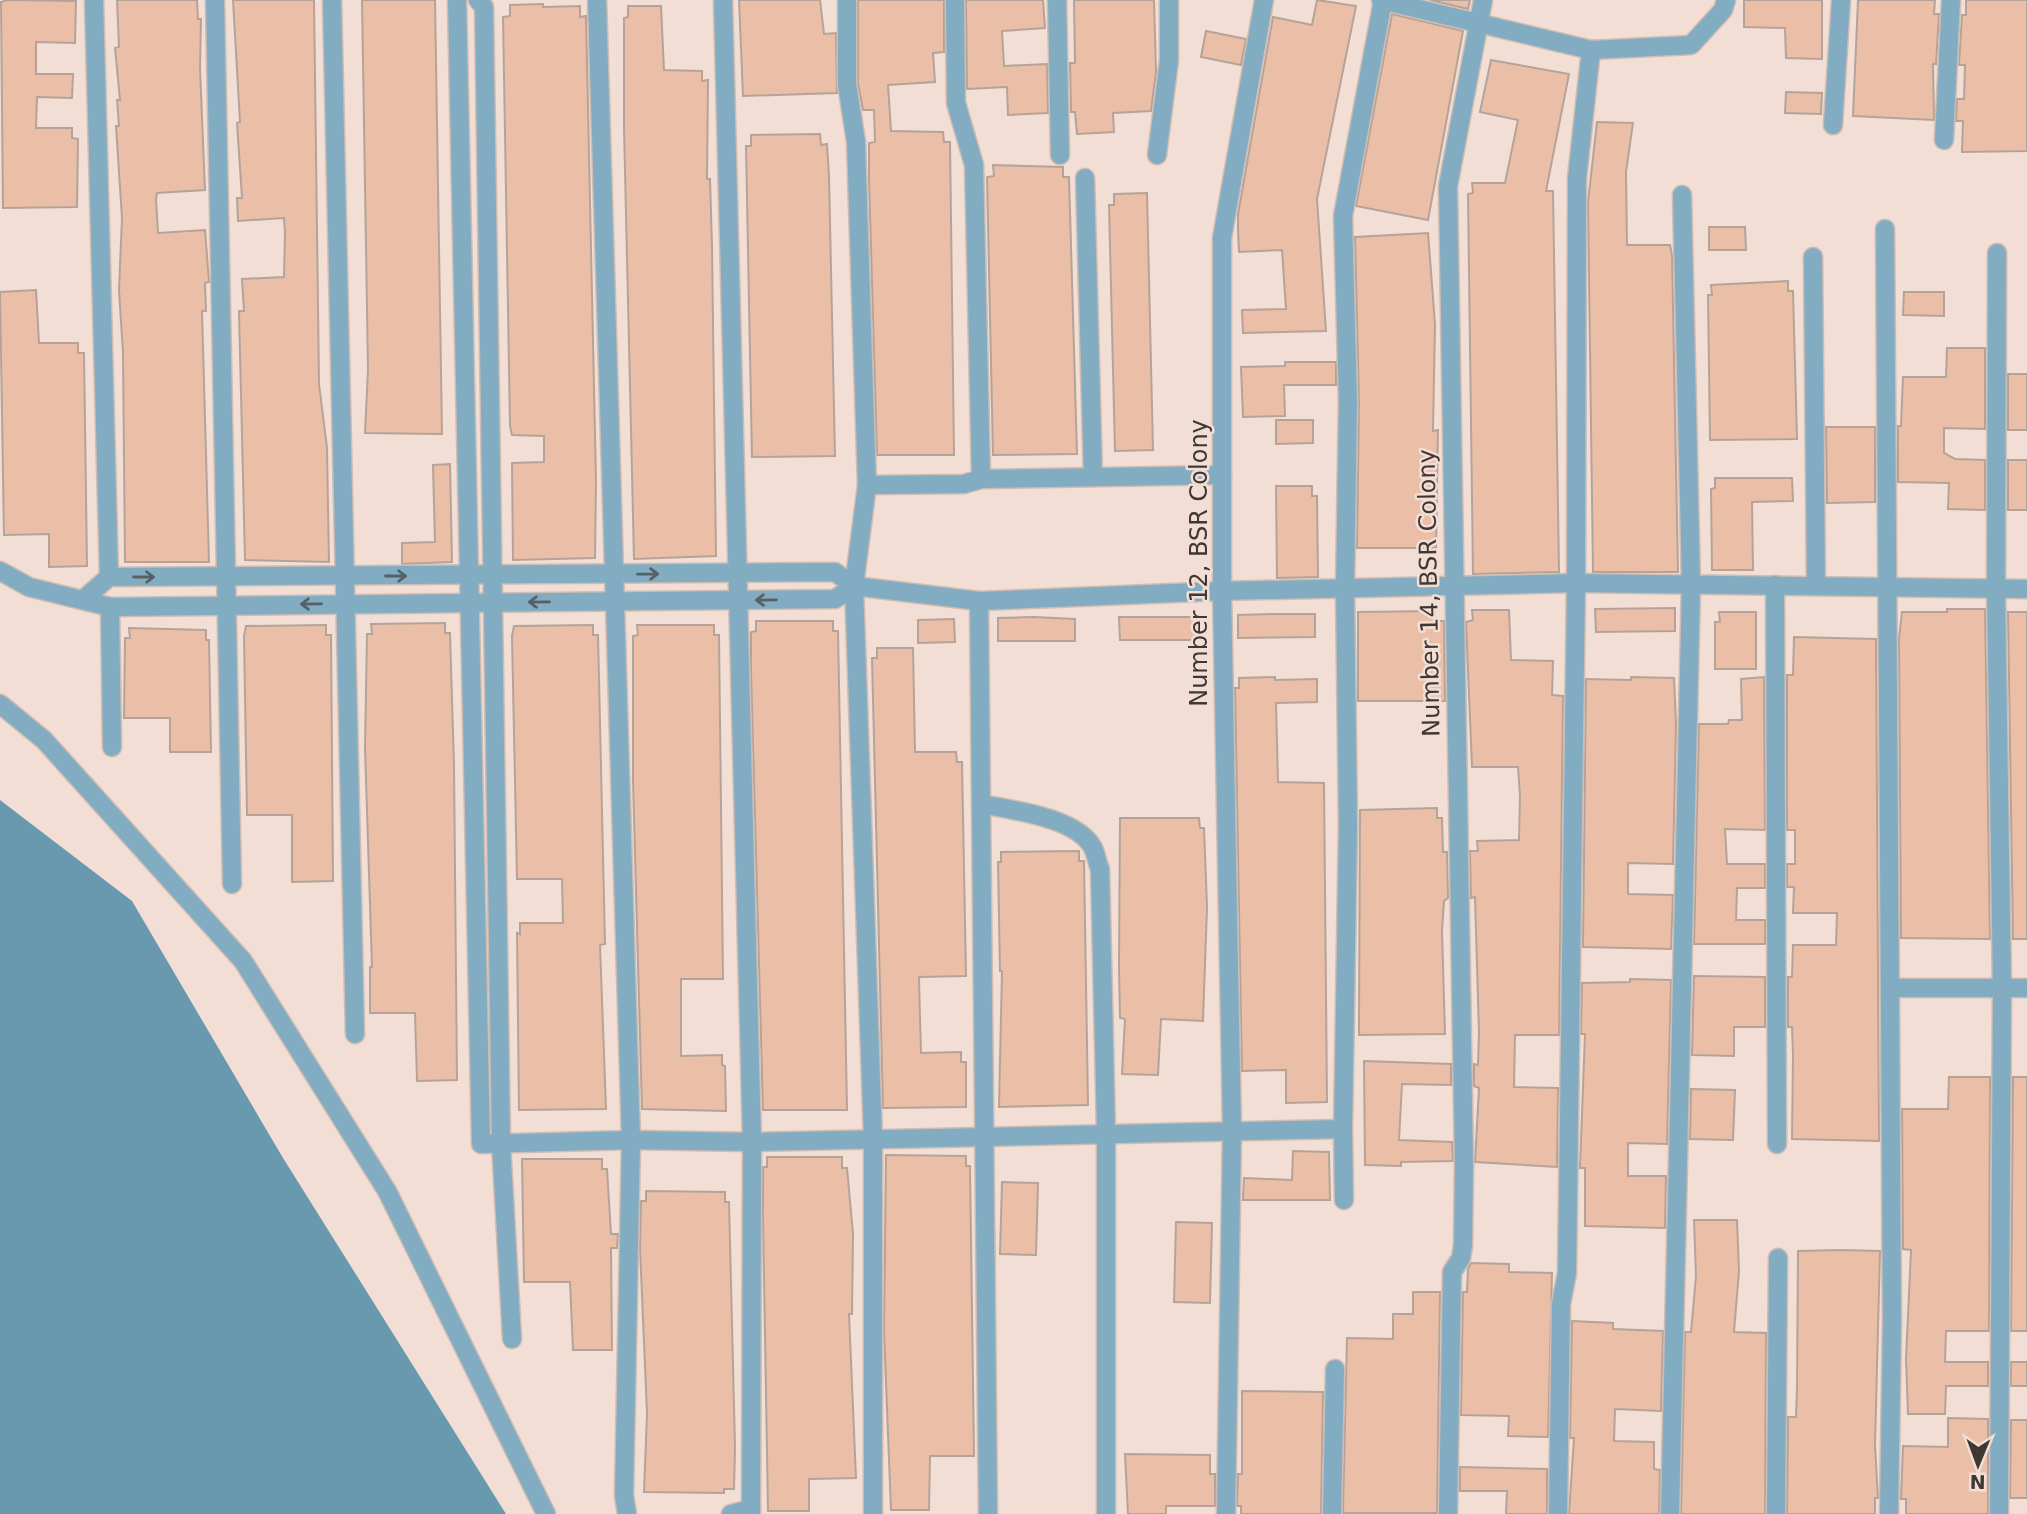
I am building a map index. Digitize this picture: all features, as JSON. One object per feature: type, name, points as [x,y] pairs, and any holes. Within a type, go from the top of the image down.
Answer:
[{"type":"street","points":[[94,0],[109,577]]},
{"type":"street","points":[[215,0],[232,884]]},
{"type":"street","points":[[332,0],[355,1034]]},
{"type":"street","points":[[457,0],[481,1144],[631,1140],[752,1142],[1107,1132],[1343,1129]]},
{"type":"street","points":[[478,0],[484,7],[501,1143],[512,1339]]},
{"type":"street","points":[[597,0],[631,1140],[624,1495],[627,1514]]},
{"type":"street","points":[[723,0],[752,1142],[751,1512],[731,1514]]},
{"type":"street","points":[[847,0],[847,84],[856,142],[867,485],[854,586],[873,1139],[873,1514]]},
{"type":"street","points":[[955,0],[956,103],[974,165],[981,479]]},
{"type":"street","points":[[1057,0],[1060,155]]},
{"type":"street","points":[[1157,155],[1169,60],[1169,0]]},
{"type":"street","name":"Number 12, BSR Colony","points":[[1226,1514],[1232,1130],[1222,591],[1222,238],[1264,0]]},
{"type":"street","points":[[1344,1200],[1348,825],[1345,588],[1348,401],[1343,216],[1382,0],[1598,49],[1691,45],[1723,10],[1726,0]]},
{"type":"street","name":"Number 14, BSR Colony","points":[[1448,1514],[1452,1272],[1461,1258],[1463,1245],[1464,1166],[1448,186],[1483,0]]},
{"type":"street","points":[[1833,125],[1841,0]]},
{"type":"street","points":[[1944,140],[1951,0]]},
{"type":"street","points":[[1558,1514],[1561,1304],[1567,1273],[1576,583],[1577,178],[1598,49]]},
{"type":"street","points":[[1085,178],[1093,477]]},
{"type":"street","points":[[1670,1514],[1691,584],[1682,195]]},
{"type":"street","points":[[1885,229],[1892,1321],[1889,1514]]},
{"type":"street","points":[[1997,253],[1996,589],[2002,988],[1999,1514]]},
{"type":"street","points":[[1813,257],[1815,586]]},
{"type":"street","points":[[867,485],[964,484],[981,479],[1222,475]]},
{"type":"street","points":[[0,571],[29,587],[110,607],[835,599],[854,586]]},
{"type":"street","points":[[83,599],[109,577],[835,572],[854,586],[979,601],[1222,591],[1576,583],[2027,589]]},
{"type":"street","points":[[1775,585],[1777,1144]]},
{"type":"street","points":[[979,601],[988,1514]]},
{"type":"street","points":[[110,607],[113,747]]},
{"type":"street","points":[[0,704],[44,740],[243,961],[387,1191],[546,1514]]},
{"type":"street","points":[[981,804],[1032,813],[1079,832],[1092,846],[1100,869],[1107,1132],[1106,1514]]},
{"type":"street","points":[[1890,988],[2027,988]]},
{"type":"street","points":[[1776,1514],[1778,1258]]},
{"type":"street","points":[[1332,1514],[1335,1369]]},
{"type":"water","points":[[0,800],[132,901],[283,1158],[506,1514],[0,1514]]},
{"type":"building","points":[[117,0],[197,0],[198,19],[201,19],[200,68],[205,190],[157,193],[156,199],[158,233],[205,230],[209,282],[205,283],[206,311],[202,311],[209,562],[125,562],[123,353],[119,290],[122,218],[116,126],[119,126],[117,100],[120,100],[115,48],[119,47]]},
{"type":"building","points":[[233,0],[314,0],[319,384],[327,448],[329,562],[245,560],[239,311],[244,311],[242,279],[284,277],[285,233],[284,218],[238,221],[237,198],[242,198]]},
{"type":"building","points":[[362,0],[435,0],[442,434],[365,433],[368,370]]},
{"type":"building","points":[[739,0],[820,0],[824,34],[836,33],[837,93],[743,96]]},
{"type":"building","points":[[858,0],[944,0],[944,52],[933,53],[935,82],[888,85],[891,131],[943,132],[944,142],[950,142],[954,455],[877,455],[869,178],[869,143],[875,142],[874,110],[863,110],[858,83]]},
{"type":"building","points":[[966,0],[1043,0],[1045,28],[1002,31],[1004,66],[1047,64],[1048,113],[1008,115],[1007,87],[967,89]]},
{"type":"building","points":[[1074,0],[1154,0],[1156,72],[1151,111],[1113,113],[1114,132],[1077,134],[1075,112],[1071,112],[1070,63],[1075,63]]},
{"type":"building","points":[[1317,0],[1356,6],[1317,199],[1326,331],[1243,333],[1242,310],[1286,309],[1282,250],[1239,252],[1238,230],[1238,214],[1273,17],[1312,25]]},
{"type":"building","points":[[1430,0],[1470,0],[1468,9]]},
{"type":"building","points":[[1744,0],[1822,0],[1822,59],[1786,58],[1785,28],[1744,27]]},
{"type":"building","points":[[1858,0],[1935,0],[1934,14],[1939,14],[1936,64],[1933,64],[1934,120],[1853,116]]},
{"type":"building","points":[[1966,0],[2027,0],[2027,151],[1962,152],[1963,121],[1956,121],[1957,99],[1964,99],[1965,65],[1959,65],[1962,15],[1966,15]]},
{"type":"building","points":[[76,1],[75,43],[36,42],[36,74],[73,74],[72,98],[37,97],[36,128],[72,128],[72,138],[78,139],[77,207],[3,208],[1,2]]},
{"type":"building","points":[[543,4],[543,7],[580,6],[580,17],[586,16],[596,480],[595,558],[513,560],[512,463],[544,462],[544,436],[512,435],[510,426],[503,17],[510,16],[510,5]]},
{"type":"building","points":[[628,6],[661,6],[664,70],[702,71],[702,81],[708,80],[707,179],[710,179],[712,246],[716,556],[634,559],[624,128],[624,18],[628,17]]},
{"type":"building","points":[[1392,14],[1463,31],[1428,220],[1356,206]]},
{"type":"building","points":[[1206,31],[1246,39],[1241,65],[1201,57]]},
{"type":"building","points":[[1491,60],[1569,74],[1546,191],[1553,191],[1559,572],[1473,574],[1468,194],[1473,193],[1472,183],[1505,183],[1518,120],[1480,112]]},
{"type":"building","points":[[1786,92],[1822,93],[1821,114],[1785,113]]},
{"type":"building","points":[[1597,122],[1633,123],[1626,172],[1627,245],[1670,245],[1672,255],[1678,572],[1593,572],[1588,202]]},
{"type":"building","points":[[820,134],[821,145],[827,144],[829,176],[835,456],[752,457],[746,146],[751,146],[751,135]]},
{"type":"building","points":[[993,165],[1063,167],[1063,177],[1069,177],[1077,454],[993,455],[987,177],[994,176]]},
{"type":"building","points":[[1147,193],[1153,450],[1115,451],[1109,205],[1114,205],[1114,194]]},
{"type":"building","points":[[1709,227],[1745,227],[1746,250],[1709,250]]},
{"type":"building","points":[[1428,233],[1435,324],[1433,431],[1438,430],[1436,548],[1357,548],[1359,401],[1355,237]]},
{"type":"building","points":[[1788,281],[1788,291],[1793,291],[1797,439],[1710,440],[1708,295],[1712,295],[1711,285]]},
{"type":"building","points":[[36,290],[39,343],[78,343],[78,353],[84,353],[87,566],[49,567],[49,534],[4,535],[0,292]]},
{"type":"building","points":[[1904,292],[1944,292],[1944,316],[1903,315]]},
{"type":"building","points":[[1947,348],[1985,348],[1985,429],[1944,428],[1944,453],[1955,459],[1985,460],[1985,510],[1948,509],[1949,483],[1898,482],[1898,426],[1901,426],[1903,377],[1946,377]]},
{"type":"building","points":[[1285,362],[1336,362],[1336,385],[1284,385],[1285,416],[1243,417],[1241,367],[1285,366]]},
{"type":"building","points":[[2008,374],[2027,374],[2027,430],[2008,430]]},
{"type":"building","points":[[1276,420],[1313,420],[1313,443],[1276,444]]},
{"type":"building","points":[[1826,427],[1875,427],[1875,502],[1827,503]]},
{"type":"building","points":[[2008,460],[2027,460],[2027,510],[2008,510]]},
{"type":"building","points":[[450,464],[452,562],[402,564],[402,543],[435,542],[433,465]]},
{"type":"building","points":[[1715,478],[1792,478],[1793,501],[1752,502],[1753,570],[1712,570],[1711,489],[1715,488]]},
{"type":"building","points":[[1276,486],[1312,486],[1312,496],[1317,496],[1318,577],[1277,578]]},
{"type":"building","points":[[1675,608],[1675,631],[1596,632],[1595,609]]},
{"type":"building","points":[[1947,609],[1985,609],[1990,939],[1901,938],[1899,639],[1902,612],[1947,612]]},
{"type":"building","points":[[1472,610],[1509,610],[1511,660],[1553,661],[1552,695],[1563,696],[1559,1035],[1515,1035],[1514,1087],[1558,1088],[1557,1167],[1475,1162],[1479,1088],[1474,1086],[1474,1064],[1478,1065],[1479,1033],[1475,897],[1471,898],[1470,851],[1478,851],[1477,841],[1519,840],[1520,796],[1518,767],[1472,767],[1466,622],[1473,620]]},
{"type":"building","points":[[1435,611],[1435,621],[1444,621],[1445,701],[1358,701],[1358,612]]},
{"type":"building","points":[[1719,612],[1756,612],[1756,669],[1715,669],[1715,622],[1720,622]]},
{"type":"building","points":[[2008,612],[2027,612],[2027,939],[2013,939]]},
{"type":"building","points":[[1315,614],[1315,637],[1238,638],[1238,615]]},
{"type":"building","points":[[1119,617],[1195,617],[1195,640],[1120,640]]},
{"type":"building","points":[[998,618],[1075,619],[1075,641],[998,641]]},
{"type":"building","points":[[954,619],[955,642],[918,643],[918,620]]},
{"type":"building","points":[[756,621],[833,621],[833,631],[838,631],[847,1110],[763,1110],[751,671],[751,632],[756,631]]},
{"type":"building","points":[[445,623],[445,633],[450,633],[454,766],[457,1080],[417,1081],[415,1013],[370,1013],[372,967],[365,748],[367,634],[372,634],[371,624]]},
{"type":"building","points":[[326,625],[326,635],[331,635],[333,881],[292,882],[292,815],[247,815],[244,636],[246,626]]},
{"type":"building","points":[[593,625],[593,635],[598,635],[605,944],[600,945],[606,1109],[519,1110],[517,933],[520,934],[520,923],[563,923],[562,879],[517,879],[512,636],[514,626]]},
{"type":"building","points":[[637,625],[714,625],[714,635],[719,635],[723,979],[681,979],[681,1056],[722,1055],[722,1065],[725,1066],[726,1111],[642,1109],[633,780],[633,636],[638,635]]},
{"type":"building","points":[[129,628],[206,630],[206,640],[209,640],[211,752],[170,752],[170,718],[124,718],[125,638],[130,638]]},
{"type":"building","points":[[1794,637],[1876,639],[1879,1141],[1792,1139],[1793,1055],[1792,1027],[1788,1027],[1788,977],[1792,977],[1793,945],[1836,945],[1837,913],[1793,913],[1794,887],[1787,887],[1787,864],[1795,864],[1795,830],[1787,830],[1787,675],[1793,675]]},
{"type":"building","points":[[877,648],[913,648],[915,752],[956,752],[957,762],[962,762],[966,976],[919,977],[921,1053],[961,1052],[961,1062],[966,1062],[966,1107],[883,1108],[872,658],[877,658]]},
{"type":"building","points":[[1275,677],[1275,680],[1317,679],[1317,702],[1276,703],[1278,782],[1324,783],[1327,1102],[1286,1103],[1286,1070],[1242,1071],[1235,688],[1239,688],[1239,678]]},
{"type":"building","points":[[1631,677],[1674,678],[1676,724],[1673,864],[1628,863],[1628,894],[1673,895],[1671,949],[1583,947],[1586,679],[1631,680]]},
{"type":"building","points":[[1764,677],[1765,830],[1725,829],[1727,864],[1765,864],[1765,888],[1737,888],[1736,920],[1765,920],[1765,944],[1694,944],[1699,724],[1728,724],[1729,720],[1742,720],[1741,679]]},
{"type":"building","points":[[1437,808],[1437,818],[1442,818],[1443,852],[1447,852],[1448,898],[1444,901],[1442,931],[1445,1034],[1359,1035],[1360,810]]},
{"type":"building","points":[[1120,818],[1199,818],[1200,828],[1204,828],[1207,907],[1203,1021],[1161,1019],[1158,1075],[1122,1074],[1125,1019],[1120,1018]]},
{"type":"building","points":[[1079,851],[1079,861],[1084,861],[1088,1105],[999,1107],[1002,971],[998,862],[1001,862],[1001,852]]},
{"type":"building","points":[[1694,976],[1765,977],[1765,1027],[1734,1027],[1734,1056],[1692,1055]]},
{"type":"building","points":[[1630,979],[1671,980],[1667,1144],[1628,1143],[1628,1176],[1666,1176],[1665,1228],[1585,1226],[1585,1168],[1580,1168],[1585,1034],[1581,1034],[1582,983],[1630,982]]},
{"type":"building","points":[[1364,1061],[1451,1064],[1451,1085],[1402,1084],[1399,1140],[1452,1142],[1453,1161],[1401,1162],[1401,1166],[1365,1165]]},
{"type":"building","points":[[1949,1077],[1990,1077],[1989,1331],[1946,1331],[1945,1362],[1988,1362],[1988,1386],[1946,1386],[1945,1414],[1908,1414],[1906,1359],[1911,1250],[1903,1249],[1902,1109],[1948,1109]]},
{"type":"building","points":[[2013,1077],[2027,1077],[2027,1331],[2011,1331]]},
{"type":"building","points":[[1691,1089],[1735,1090],[1733,1140],[1690,1139]]},
{"type":"building","points":[[1293,1151],[1329,1152],[1330,1200],[1243,1200],[1244,1178],[1292,1180]]},
{"type":"building","points":[[886,1155],[966,1156],[966,1166],[970,1166],[974,1456],[930,1456],[929,1510],[891,1510],[884,1332]]},
{"type":"building","points":[[767,1157],[842,1157],[842,1168],[847,1168],[853,1234],[852,1314],[849,1314],[856,1478],[809,1479],[809,1511],[768,1511],[763,1218],[763,1167],[767,1167]]},
{"type":"building","points":[[522,1159],[602,1159],[602,1169],[607,1169],[611,1234],[618,1234],[617,1248],[611,1248],[612,1350],[573,1350],[570,1282],[524,1282]]},
{"type":"building","points":[[1002,1182],[1038,1183],[1036,1255],[1000,1254]]},
{"type":"building","points":[[646,1191],[725,1192],[725,1202],[729,1202],[735,1447],[734,1489],[724,1489],[724,1493],[644,1492],[647,1413],[640,1248],[641,1201],[646,1201]]},
{"type":"building","points":[[1694,1220],[1737,1220],[1739,1271],[1734,1332],[1766,1333],[1765,1514],[1681,1514],[1685,1332],[1691,1332],[1696,1276]]},
{"type":"building","points":[[1176,1222],[1212,1223],[1210,1303],[1174,1302]]},
{"type":"building","points":[[1798,1251],[1880,1251],[1875,1445],[1878,1498],[1875,1498],[1875,1514],[1787,1514],[1788,1417],[1796,1417]]},
{"type":"building","points":[[1471,1263],[1509,1264],[1509,1272],[1552,1273],[1548,1437],[1508,1436],[1509,1416],[1461,1415],[1463,1292],[1467,1292],[1468,1269]]},
{"type":"building","points":[[1413,1292],[1440,1292],[1437,1513],[1343,1513],[1347,1338],[1393,1339],[1393,1314],[1413,1314]]},
{"type":"building","points":[[1572,1321],[1613,1323],[1613,1329],[1663,1331],[1661,1411],[1615,1409],[1614,1441],[1654,1442],[1654,1469],[1660,1470],[1659,1514],[1569,1514],[1574,1438],[1570,1438]]},
{"type":"building","points":[[2011,1362],[2027,1362],[2027,1386],[2011,1386]]},
{"type":"building","points":[[1242,1391],[1323,1392],[1321,1514],[1241,1514],[1241,1506],[1237,1506],[1238,1474],[1242,1474]]},
{"type":"building","points":[[1948,1418],[1988,1419],[1988,1514],[1906,1514],[1906,1499],[1901,1499],[1903,1446],[1948,1447]]},
{"type":"building","points":[[2011,1420],[2027,1420],[2027,1498],[2010,1498]]},
{"type":"building","points":[[1125,1454],[1210,1455],[1210,1474],[1215,1474],[1215,1506],[1166,1506],[1166,1514],[1128,1514]]},
{"type":"building","points":[[1460,1467],[1547,1469],[1547,1514],[1506,1514],[1507,1491],[1460,1491]]}]
